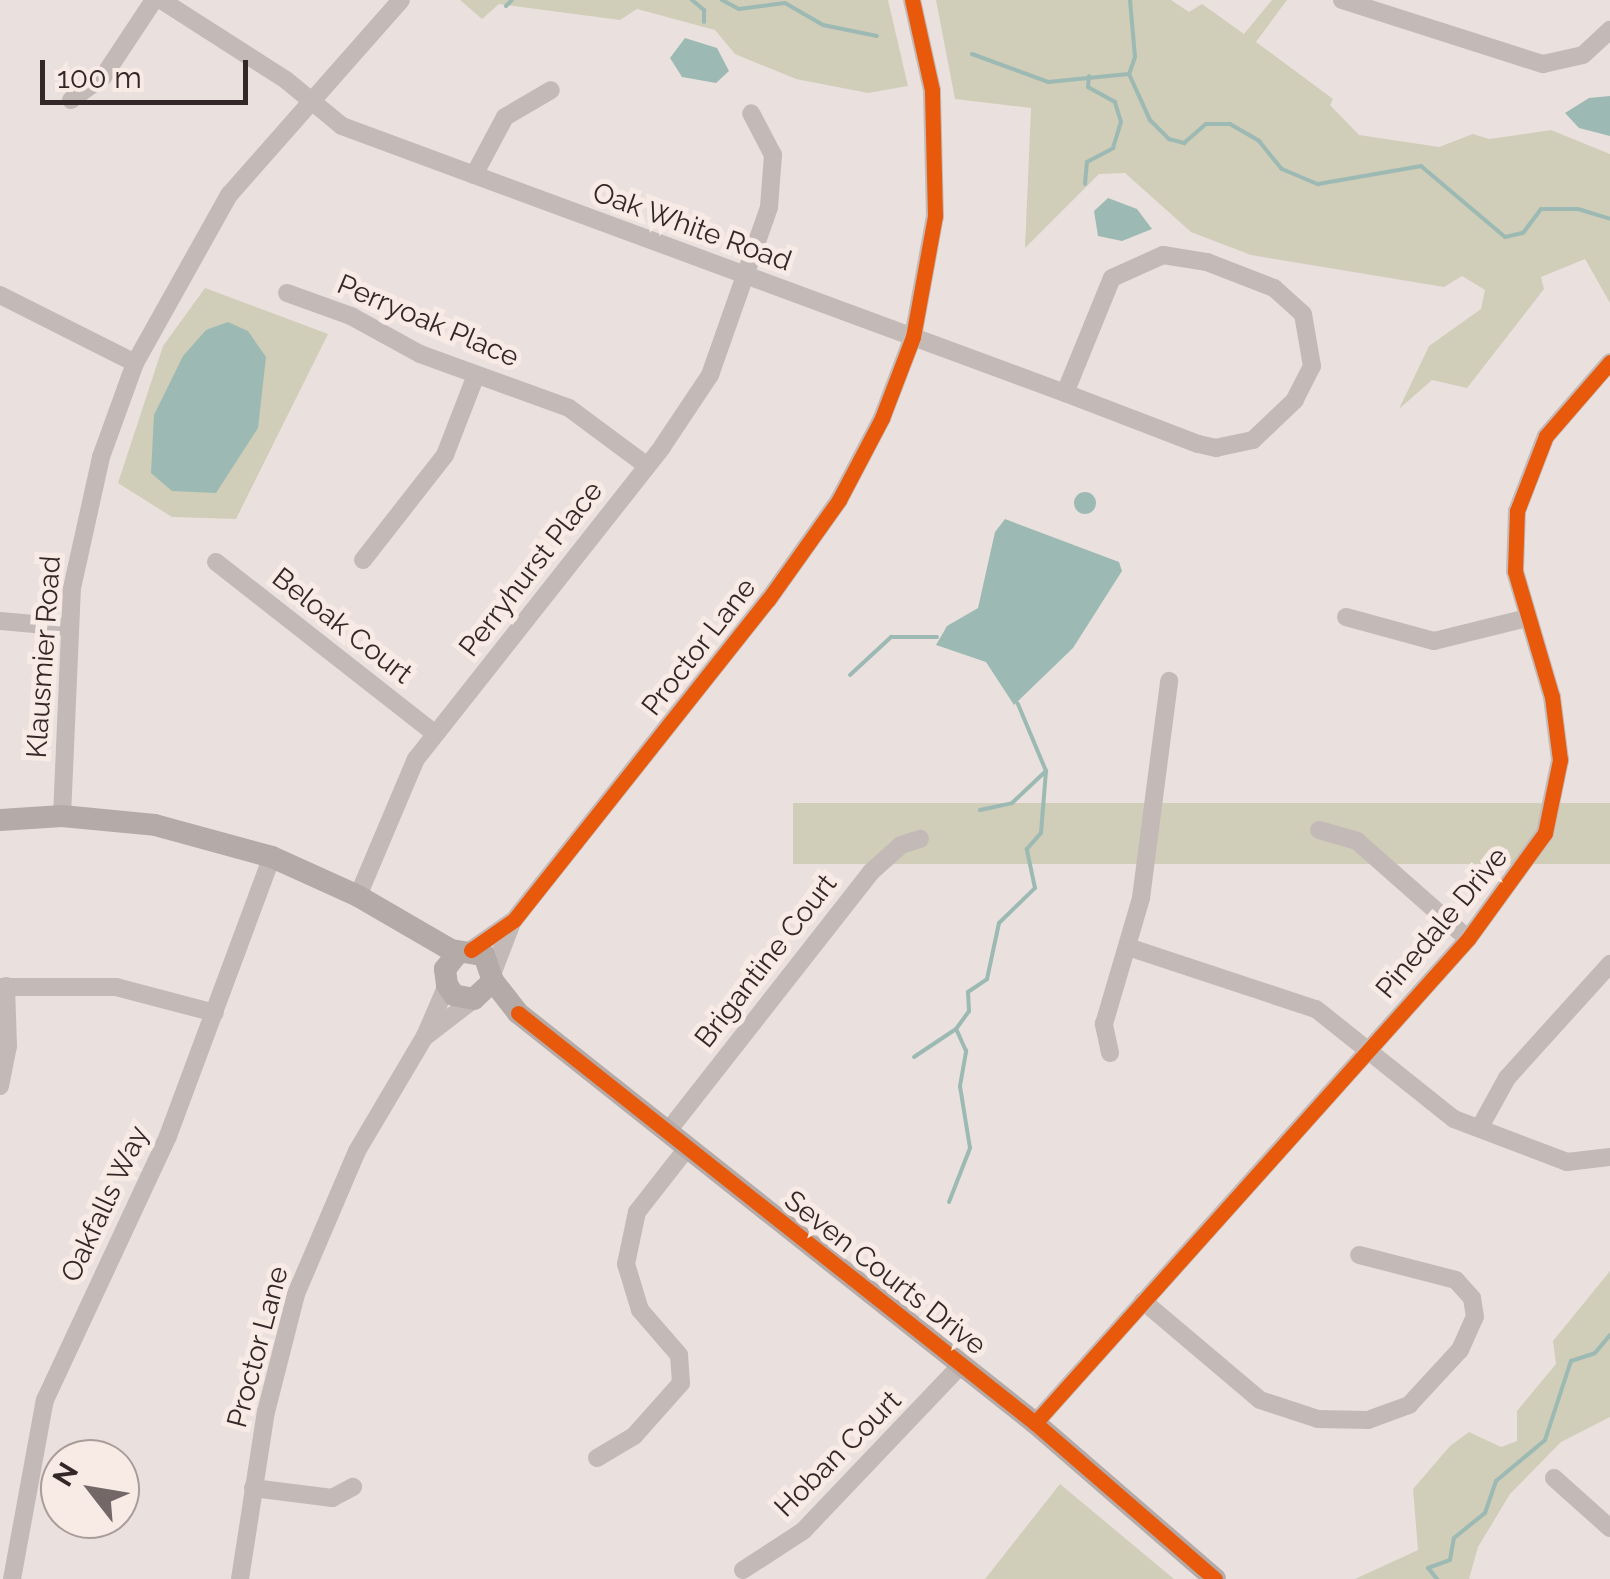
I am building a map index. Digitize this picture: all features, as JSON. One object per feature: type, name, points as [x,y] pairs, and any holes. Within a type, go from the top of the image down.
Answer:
[{"type":"street","name":"Oak White Road","points":[[158,0],[342,126],[1198,444],[1237,446],[1270,428],[1295,400],[1312,366],[1310,332],[1303,314],[1274,288],[1207,262],[1144,259],[1112,278],[1065,393]]},
{"type":"street","points":[[71,100],[103,77],[158,0]]},
{"type":"street","name":"Klausmier Road","points":[[62,816],[68,627],[85,518],[135,363],[213,219],[308,100],[401,0]]},
{"type":"street","name":"Proctor Lane","points":[[240,1579],[282,1340],[313,1248],[357,1151],[425,1036],[456,964],[514,920],[810,544],[863,459],[912,337],[932,252],[936,179],[932,90],[912,0]]},
{"type":"street","points":[[1342,0],[1543,64],[1584,56],[1610,30]]},
{"type":"street","points":[[474,176],[505,117],[550,90]]},
{"type":"street","name":"Perryhurst Place","points":[[358,896],[408,773],[648,466],[710,375],[747,276],[773,178],[768,137],[752,113]]},
{"type":"street","name":"Perryoak Place","points":[[287,292],[476,375],[569,408],[648,466]]},
{"type":"street","points":[[0,295],[135,363]]},
{"type":"street","name":"Pinedale Drive","points":[[1036,1423],[1468,939],[1545,833],[1558,784],[1555,715],[1527,618],[1514,549],[1523,487],[1546,436],[1610,362]]},
{"type":"street","points":[[363,560],[444,455],[476,375]]},
{"type":"street","name":"Beloak Court","points":[[216,562],[435,734]]},
{"type":"street","points":[[1346,617],[1434,642],[1527,618]]},
{"type":"street","points":[[0,621],[68,627]]},
{"type":"street","points":[[1110,1053],[1104,1024],[1128,948],[1152,839],[1169,682]]},
{"type":"street","points":[[0,820],[62,816],[154,825],[272,857],[358,896],[456,964],[454,994],[485,987]]},
{"type":"street","points":[[1319,830],[1357,840],[1468,939]]},
{"type":"street","name":"Brigantine Court","points":[[668,1132],[882,860],[920,840]]},
{"type":"street","name":"Oakfalls Way","points":[[12,1579],[45,1400],[168,1136],[272,857]]},
{"type":"street","name":"Proctor Lane","points":[[425,1036],[485,987],[514,920]]},
{"type":"street","points":[[1128,948],[1298,1002],[1366,1050],[1433,1107],[1567,1162],[1610,1157]]},
{"type":"street","name":"Seven Courts Drive","points":[[456,964],[484,956],[485,987],[1036,1423],[1215,1579]]},
{"type":"street","points":[[1480,1127],[1507,1078],[1610,964]]},
{"type":"street","points":[[0,1086],[8,1046],[3,986],[116,986],[214,1013]]},
{"type":"street","points":[[596,1458],[634,1436],[681,1383],[679,1355],[640,1310],[626,1264],[637,1212],[687,1148]]},
{"type":"street","points":[[1143,1301],[1260,1400],[1318,1420],[1383,1416],[1408,1405],[1460,1350],[1472,1328],[1474,1306],[1463,1285],[1446,1274],[1360,1255]]},
{"type":"street","name":"Hoban Court","points":[[743,1570],[803,1531],[961,1365]]},
{"type":"street","points":[[1554,1478],[1610,1528]]},
{"type":"street","points":[[253,1488],[332,1498],[353,1488]]},
{"type":"shaded area","points":[[460,0],[888,0],[908,86],[868,93],[796,79],[735,54],[715,30],[637,9],[620,20],[499,4],[482,19]]},
{"type":"shaded area","points":[[936,0],[1171,0],[1189,12],[1202,4],[1244,34],[1272,0],[1287,0],[1256,42],[1333,99],[1330,105],[1359,135],[1439,147],[1473,134],[1489,139],[1551,130],[1610,154],[1610,303],[1585,259],[1541,277],[1544,289],[1467,388],[1432,380],[1399,409],[1429,346],[1481,309],[1485,290],[1462,276],[1444,287],[1251,255],[1191,232],[1125,173],[1099,174],[1025,248],[1031,108],[955,99]]},
{"type":"shaded area","points":[[205,288],[328,334],[236,519],[172,517],[118,483],[163,346]]},
{"type":"shaded area","points":[[793,803],[1610,803],[1610,864],[793,864]]},
{"type":"shaded area","points":[[1610,1271],[1610,1417],[1561,1442],[1510,1494],[1478,1547],[1469,1579],[1355,1579],[1418,1550],[1413,1489],[1450,1446],[1469,1432],[1501,1447],[1517,1441],[1517,1411],[1556,1364],[1553,1341]]},
{"type":"shaded area","points":[[1060,1484],[1174,1579],[985,1579]]},
{"type":"water","points":[[685,38],[717,48],[729,71],[716,83],[682,77],[670,58]]},
{"type":"water","points":[[1610,96],[1610,136],[1579,128],[1565,113],[1589,98]]},
{"type":"water","points":[[1108,198],[1137,209],[1152,229],[1122,241],[1098,236],[1094,211]]},
{"type":"water","points":[[228,322],[248,331],[266,357],[258,428],[216,493],[172,491],[151,473],[154,415],[183,356],[206,330]]},
{"type":"water","points":[[1085,492],[1093,495],[1093,511],[1085,514],[1077,511],[1074,503],[1077,495]]},
{"type":"water","points":[[1005,519],[1119,562],[1122,571],[1073,648],[1014,705],[986,662],[936,645],[947,626],[978,608],[995,532]]},
{"type":"waterway","points":[[506,6],[512,0]]},
{"type":"waterway","points":[[692,0],[704,10],[704,22]]},
{"type":"waterway","points":[[722,0],[739,9],[785,3],[823,25],[877,36]]},
{"type":"waterway","points":[[1130,0],[1135,57],[1129,74],[1150,120],[1169,139],[1184,143],[1206,124],[1230,124],[1259,141],[1282,169],[1318,184],[1421,166],[1505,237],[1523,233],[1541,209],[1578,209],[1610,219]]},
{"type":"waterway","points":[[972,54],[1048,82],[1129,74]]},
{"type":"waterway","points":[[1085,184],[1087,162],[1113,148],[1121,122],[1115,102],[1088,87],[1089,76]]},
{"type":"waterway","points":[[850,675],[891,637],[937,637]]},
{"type":"waterway","points":[[914,1057],[956,1029],[969,1011],[968,992],[987,979],[999,923],[1035,888],[1027,849],[1041,833],[1046,771],[1018,704]]},
{"type":"waterway","points":[[980,810],[1012,803],[1046,771]]},
{"type":"waterway","points":[[949,1202],[970,1148],[960,1086],[966,1051],[956,1029]]},
{"type":"waterway","points":[[1437,1579],[1428,1568],[1450,1560],[1454,1538],[1485,1513],[1496,1481],[1545,1440],[1571,1361],[1595,1353],[1610,1335]]},
{"type":"cycle path","points":[[471,950],[514,920],[768,600],[839,500],[882,418],[913,337],[935,216],[932,90],[912,0]]},
{"type":"cycle path","points":[[1035,1423],[1468,939],[1545,833],[1560,760],[1552,697],[1515,571],[1517,511],[1546,436],[1610,362]]},
{"type":"cycle path","points":[[518,1013],[1035,1423],[1215,1579]]}]
